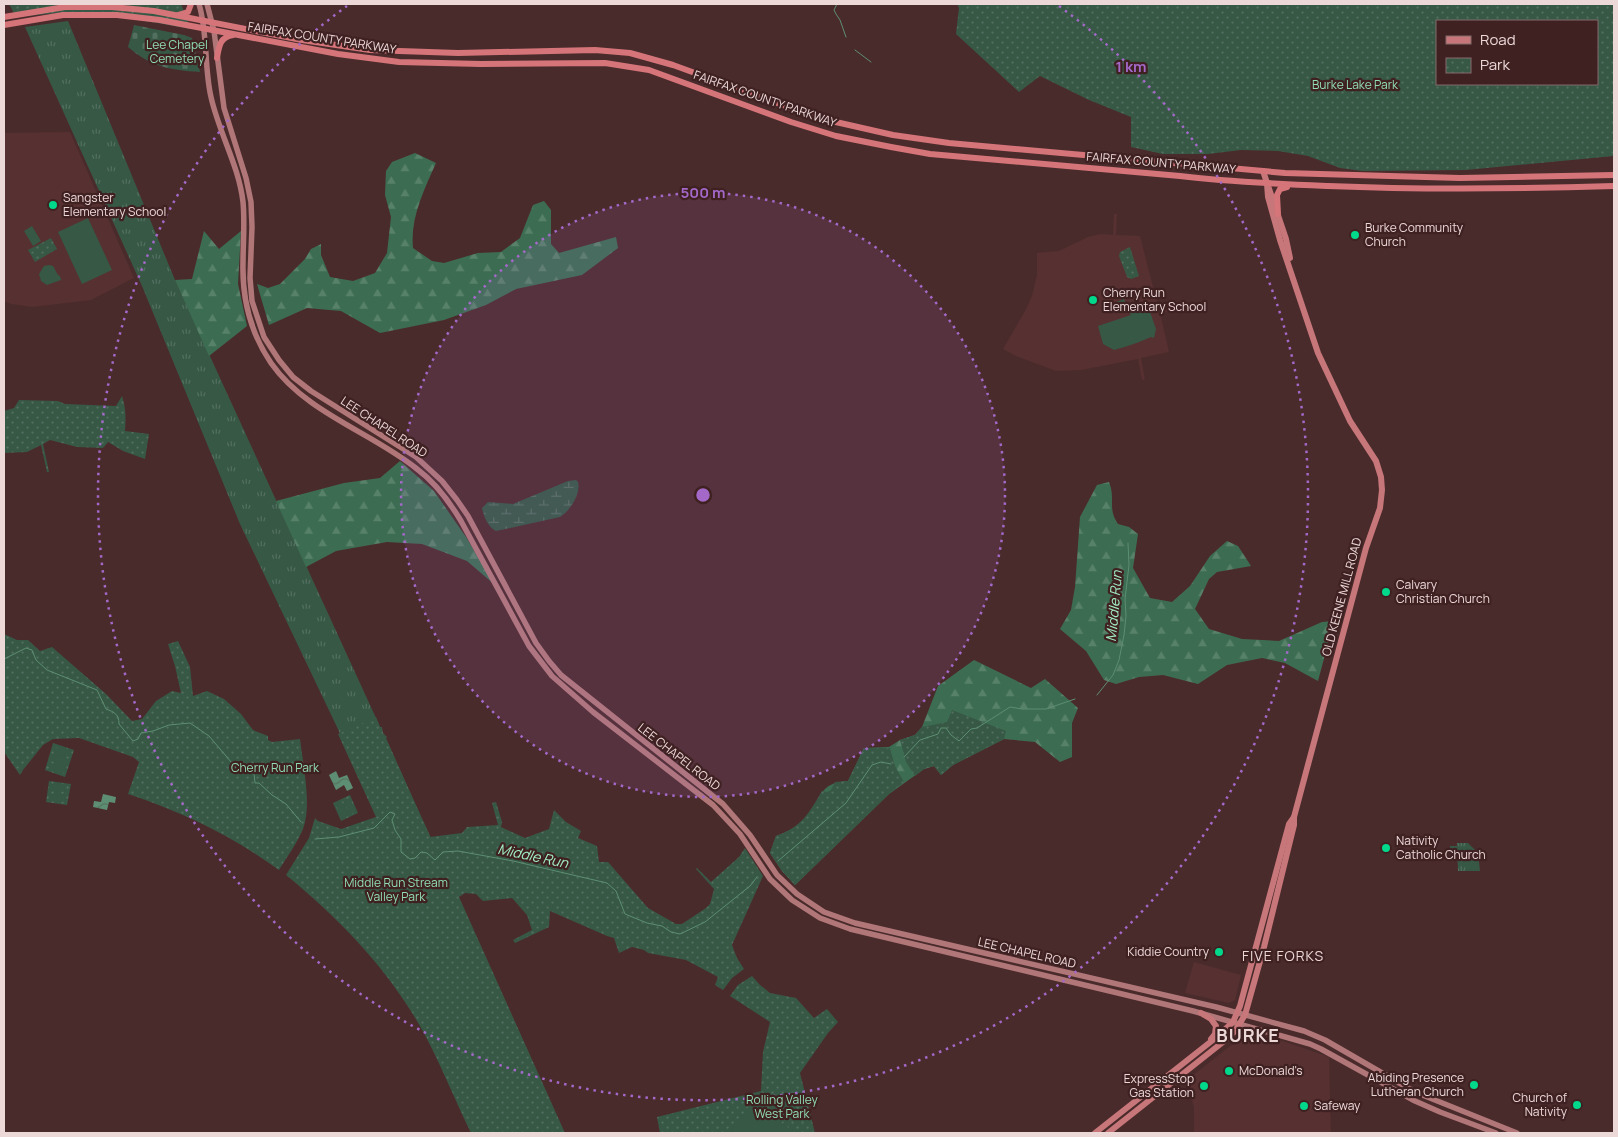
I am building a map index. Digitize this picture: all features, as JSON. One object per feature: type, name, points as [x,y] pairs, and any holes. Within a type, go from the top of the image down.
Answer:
[{"type":"highway","points":[[175,15],[182,15],[188,12],[191,4]]},
{"type":"highway","name":"FAIRFAX COUNTY PARKWAY","points":[[4,17],[56,8],[87,6],[134,8],[175,15],[214,30],[238,35],[338,54],[398,62],[481,64],[605,63],[636,68],[674,78],[719,97],[836,136],[930,154],[1267,184],[1415,190],[1614,186]]},
{"type":"highway","name":"FAIRFAX COUNTY PARKWAY","points":[[4,25],[55,16],[95,14],[134,16],[204,25],[212,22],[302,40],[370,50],[458,53],[595,50],[630,53],[673,65],[810,115],[893,135],[949,144],[1263,171],[1460,178],[1614,175]]},
{"type":"highway","points":[[217,58],[222,40],[227,36],[238,35]]},
{"type":"highway","points":[[1278,214],[1278,192],[1284,187],[1294,185]]},
{"type":"main road","name":"LEE CHAPEL ROAD","points":[[199,4],[204,25],[210,94],[243,200],[243,278],[246,308],[257,339],[276,370],[290,385],[310,401],[409,463],[433,483],[451,504],[526,640],[544,668],[581,702],[713,805],[740,834],[770,879],[798,905],[820,918],[850,929],[1201,1013],[1321,1049],[1420,1103],[1496,1133]]},
{"type":"main road","name":"LEE CHAPEL ROAD","points":[[206,4],[214,30],[224,108],[249,192],[252,227],[250,278],[252,301],[264,337],[288,372],[317,396],[416,457],[442,481],[463,508],[536,643],[554,668],[577,690],[723,804],[750,835],[777,875],[797,894],[824,912],[855,923],[1238,1012],[1319,1037],[1415,1092],[1516,1133]]},
{"type":"main road","name":"OLD KEENE MILL ROAD","points":[[1263,171],[1286,239],[1294,278]]},
{"type":"main road","name":"OLD KEENE MILL ROAD","points":[[1108,1133],[1223,1042],[1241,1024],[1245,1015],[1264,947],[1294,825],[1294,817],[1366,548],[1380,508],[1381,477],[1376,461],[1350,421],[1326,373],[1280,240],[1268,197],[1267,184]]},
{"type":"main road","points":[[244,227],[252,227]]},
{"type":"main road","name":"OLD KEENE MILL ROAD","points":[[1095,1133],[1233,1022],[1238,1012],[1289,824],[1294,817]]},
{"type":"main road","points":[[1201,1013],[1213,1021],[1216,1028],[1213,1036],[1205,1046]]},
{"type":"shaded area","name":"Sangster Elementary School","points":[[70,132],[134,278],[91,300],[32,307],[11,304],[4,301],[4,133]]},
{"type":"shaded area","name":"Cherry Run Elementary School","points":[[1114,214],[1117,214],[1116,235],[1140,236],[1159,310],[1181,309],[1160,313],[1169,352],[1141,358],[1145,379],[1142,380],[1138,359],[1081,370],[1056,371],[1003,349],[1032,296],[1037,275],[1037,253],[1059,251],[1088,237],[1100,234],[1113,235]]},
{"type":"shaded area","points":[[1194,962],[1241,975],[1235,1000],[1229,1003],[1185,993]]},
{"type":"shaded area","points":[[1255,1038],[1277,1039],[1329,1057],[1331,1133],[1194,1133],[1194,1108],[1186,1084],[1187,1080],[1230,1046]]},
{"type":"green space","points":[[9,4],[181,4],[191,29],[123,17],[69,12],[16,17]]},
{"type":"green space","name":"Burke Lake Park","points":[[957,4],[1614,4],[1614,156],[1466,170],[1362,171],[1340,168],[1308,156],[1278,151],[1241,150],[1208,154],[1163,154],[1131,147],[1131,117],[1089,100],[1040,76],[1019,92],[956,34],[959,8]]},
{"type":"green space","points":[[68,21],[175,280],[443,864],[400,859],[240,524],[142,286],[25,27]]},
{"type":"green space","name":"Lee Chapel Cemetery","points":[[134,25],[192,38],[200,72],[161,66],[136,54],[128,47]]},
{"type":"green space","points":[[415,153],[436,163],[419,204],[413,237],[413,248],[432,261],[444,263],[478,253],[501,252],[520,238],[533,205],[544,201],[551,210],[551,244],[559,253],[616,237],[618,248],[582,275],[516,289],[486,305],[444,320],[380,333],[341,311],[307,308],[269,325],[257,284],[268,288],[280,284],[305,259],[311,249],[321,244],[321,255],[330,277],[353,281],[375,273],[387,253],[391,217],[385,195],[386,171],[392,162]]},
{"type":"green space","points":[[88,218],[112,270],[82,284],[58,232]]},
{"type":"green space","points":[[32,226],[41,241],[33,246],[24,231]]},
{"type":"green space","points":[[204,231],[219,249],[241,231],[238,284],[247,326],[209,356],[175,280],[192,279]]},
{"type":"green space","points":[[51,238],[57,249],[35,262],[28,250]]},
{"type":"green space","points":[[1130,247],[1139,276],[1131,279],[1127,277],[1119,256],[1120,252]]},
{"type":"green space","points":[[44,266],[53,266],[61,280],[47,285],[41,281],[39,274]]},
{"type":"green space","points":[[1124,299],[1127,308],[1112,313],[1109,305]]},
{"type":"green space","points":[[1148,306],[1156,329],[1154,338],[1151,337],[1114,350],[1103,344],[1098,326],[1131,315],[1129,312]]},
{"type":"green space","points":[[122,396],[125,413],[125,431],[149,434],[145,459],[123,451],[108,442],[103,448],[77,447],[50,440],[43,444],[49,472],[47,472],[41,445],[27,452],[4,453],[4,411],[14,408],[19,400],[116,406]]},
{"type":"green space","points":[[400,461],[434,491],[466,537],[495,585],[467,561],[422,544],[387,542],[336,551],[306,567],[276,501],[344,483],[380,478]]},
{"type":"green space","points":[[576,480],[578,482],[578,492],[576,497],[571,506],[560,517],[496,531],[485,518],[482,508],[488,502],[513,504],[568,481]]},
{"type":"green space","points":[[1109,482],[1113,513],[1118,524],[1129,527],[1138,534],[1133,568],[1150,598],[1172,602],[1190,586],[1210,556],[1227,541],[1238,546],[1251,566],[1217,572],[1209,579],[1195,609],[1209,629],[1242,639],[1279,641],[1322,622],[1334,621],[1318,681],[1285,663],[1262,658],[1227,665],[1198,684],[1163,675],[1139,677],[1116,684],[1104,680],[1086,651],[1060,629],[1071,610],[1075,587],[1080,517],[1097,485]]},
{"type":"green space","name":"Cherry Run Park","points":[[4,634],[17,640],[28,640],[40,651],[52,647],[106,694],[132,721],[142,719],[156,701],[172,691],[181,693],[168,644],[178,641],[190,667],[193,696],[207,691],[224,699],[241,714],[253,730],[268,736],[268,740],[272,742],[300,739],[307,797],[306,819],[298,839],[279,870],[243,846],[207,826],[128,794],[139,762],[133,757],[79,738],[53,739],[43,745],[20,775],[4,752]]},
{"type":"green space","points":[[974,660],[1031,688],[1045,679],[1078,708],[1072,723],[1072,757],[1060,762],[1035,742],[1004,739],[953,765],[941,775],[934,766],[924,769],[889,794],[795,885],[782,871],[770,853],[776,836],[792,829],[803,821],[822,793],[831,785],[848,781],[864,748],[889,747],[900,740],[915,735],[922,727],[938,686]]},
{"type":"green space","points":[[952,710],[1006,731],[1004,739],[953,765],[941,775],[934,766],[924,769],[915,776],[906,762],[900,740],[915,735],[922,727],[947,722]]},
{"type":"green space","name":"Middle Run Stream Valley Park","points":[[376,717],[383,733],[387,737],[430,837],[462,833],[467,827],[498,825],[492,803],[496,802],[502,822],[501,827],[525,838],[549,829],[554,810],[566,822],[581,831],[578,838],[597,846],[599,862],[608,862],[648,908],[676,924],[682,924],[710,904],[714,889],[697,868],[711,882],[739,857],[745,848],[763,876],[732,945],[744,969],[732,978],[723,990],[715,985],[718,977],[686,960],[648,953],[632,947],[619,953],[614,938],[550,911],[549,927],[515,943],[513,940],[532,930],[527,915],[512,898],[483,901],[476,894],[465,893],[459,897],[565,1133],[471,1133],[424,1033],[395,988],[345,928],[286,875],[309,838],[315,818],[318,821],[341,829],[376,817],[338,734]]},
{"type":"green space","points":[[53,743],[74,750],[65,777],[45,770]]},
{"type":"green space","points":[[57,746],[71,751],[68,757],[55,752]]},
{"type":"green space","points":[[864,748],[890,748],[895,766],[904,782],[889,794],[795,885],[782,871],[770,853],[776,836],[799,824],[809,813],[822,791],[827,792],[831,790],[835,782],[848,781]]},
{"type":"green space","points":[[54,755],[68,759],[66,765],[52,761]]},
{"type":"green space","points":[[51,763],[65,768],[63,774],[49,769]]},
{"type":"green space","points":[[49,781],[71,784],[67,805],[46,802]]},
{"type":"green space","points":[[52,784],[66,786],[65,792],[51,790]]},
{"type":"green space","points":[[51,794],[65,796],[64,802],[50,800]]},
{"type":"green space","points":[[350,795],[358,813],[341,821],[333,803]]},
{"type":"green space","points":[[350,799],[356,812],[350,814],[344,801]]},
{"type":"green space","points":[[342,802],[348,815],[342,818],[336,805]]},
{"type":"green space","points":[[1457,843],[1468,843],[1478,853],[1480,871],[1458,871]]},
{"type":"green space","points":[[1450,846],[1457,846],[1457,861],[1450,861]]},
{"type":"green space","name":"Rolling Valley West Park","points":[[752,976],[770,993],[796,998],[814,1018],[827,1009],[838,1022],[800,1073],[815,1133],[660,1133],[657,1117],[761,1091],[763,1052],[770,1022],[730,996],[738,985]]},
{"type":"green space","points":[[753,1101],[795,1133],[732,1133],[730,1131]]},
{"type":"water","points":[[336,771],[339,778],[347,775],[353,788],[347,791],[344,785],[336,790],[329,775]]},
{"type":"water","points":[[103,794],[116,797],[115,803],[109,802],[107,810],[93,807],[94,801],[101,802]]},
{"type":"waterway","points":[[837,4],[834,10],[846,37]]},
{"type":"waterway","points":[[855,50],[871,62]]},
{"type":"waterway","name":"Middle Run","points":[[1097,695],[1113,675],[1119,660],[1126,616],[1125,599],[1129,565],[1128,543]]},
{"type":"waterway","points":[[4,659],[26,648],[32,650],[36,660],[47,670],[97,690],[106,709],[116,714],[119,724],[133,741],[138,739],[141,733],[169,725],[190,723],[209,736],[237,769],[244,773],[252,771],[255,783],[259,783],[286,804],[301,822]]},
{"type":"waterway","name":"Middle Run","points":[[904,757],[920,740],[938,734],[941,728],[946,728],[959,741],[971,729],[977,728],[1010,707],[1046,709],[1075,699]]},
{"type":"waterway","name":"Middle Run","points":[[778,861],[846,803],[872,765],[881,762],[891,764]]},
{"type":"waterway","name":"Middle Run","points":[[315,839],[339,837],[374,828],[390,812],[395,814],[392,820],[395,830],[401,839],[401,852],[410,859],[415,858],[421,852],[427,853],[435,860],[443,852],[458,851],[513,861],[607,883],[616,891],[625,914],[680,934],[705,922],[750,886],[757,877]]},
{"type":"place","name":"Sangster Elementary School","points":[[53,205]]},
{"type":"place","name":"Burke Community Church","points":[[1355,235]]},
{"type":"place","name":"Cherry Run Elementary School","points":[[1093,300]]},
{"type":"place","name":"Calvary Christian Church","points":[[1386,592]]},
{"type":"place","name":"Nativity Catholic Church","points":[[1386,848]]},
{"type":"place","name":"Kiddie Country","points":[[1219,952]]},
{"type":"place","name":"McDonald's","points":[[1229,1071]]},
{"type":"place","name":"Abiding Presence Lutheran Church","points":[[1474,1085]]},
{"type":"place","name":"ExpressStop Gas Station","points":[[1204,1086]]},
{"type":"place","name":"Church of Nativity","points":[[1577,1105]]},
{"type":"place","name":"Safeway","points":[[1304,1106]]},
{"type":"district","name":"FIVE FORKS","points":[[1283,956]]},
{"type":"district","name":"BURKE","points":[[1248,1036]]}]
